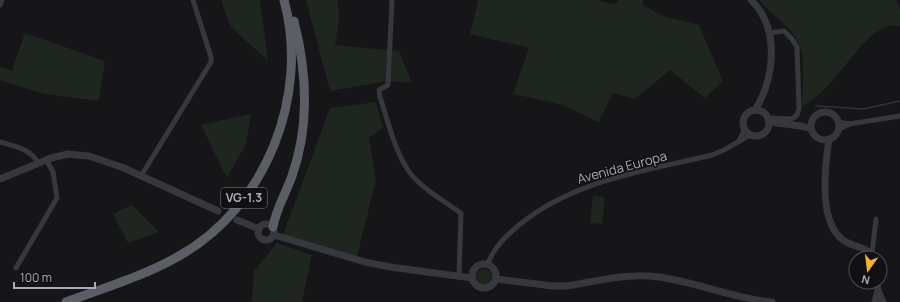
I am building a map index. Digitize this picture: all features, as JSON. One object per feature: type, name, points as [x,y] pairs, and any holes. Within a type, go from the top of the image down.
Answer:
[{"type":"highway","points":[[273,231],[276,213],[292,176],[299,153],[304,116],[302,62],[294,22],[285,0]]},
{"type":"highway","name":"VG-1.3","points":[[66,302],[148,272],[179,256],[204,239],[224,220],[247,194],[263,169],[272,150],[282,124],[288,97],[292,64],[291,41],[285,0]]},
{"type":"street","points":[[0,5],[2,0]]},
{"type":"street","points":[[141,176],[211,62],[211,57],[193,0]]},
{"type":"street","points":[[392,0],[388,85],[379,90],[380,97],[395,143],[408,171],[423,185],[461,213],[459,276]]},
{"type":"street","points":[[751,0],[762,15],[769,32],[772,45],[771,57],[759,111]]},
{"type":"street","points":[[768,122],[792,119],[797,115],[799,108],[797,47],[784,31],[769,32]]},
{"type":"street","points":[[739,141],[744,130],[744,117],[750,111],[759,111]]},
{"type":"street","points":[[759,111],[768,122],[801,126],[812,125]]},
{"type":"street","points":[[827,113],[835,117],[838,126],[834,137],[825,140],[814,135],[812,125],[818,115],[827,113]]},
{"type":"street","points":[[838,126],[900,116]]},
{"type":"street","points":[[744,130],[750,135],[759,136],[768,122]]},
{"type":"street","name":"Avenida Europa","points":[[488,264],[495,248],[529,216],[562,196],[604,180],[712,155],[734,145],[750,135]]},
{"type":"street","points":[[825,140],[827,153],[824,193],[832,225],[843,240],[866,250]]},
{"type":"street","points":[[0,142],[28,152],[35,157],[38,163]]},
{"type":"street","points":[[0,179],[46,159],[68,154],[89,156],[141,176],[218,211]]},
{"type":"street","points":[[16,268],[56,198],[53,172],[46,159]]},
{"type":"street","points":[[873,250],[876,219]]},
{"type":"street","points":[[238,220],[259,229]]},
{"type":"street","points":[[259,229],[265,224],[273,231],[365,262],[390,267],[472,278],[478,287],[485,288],[492,286],[496,279],[494,269],[488,264],[476,267],[472,278]]},
{"type":"street","points":[[259,229],[259,236],[263,240],[271,239],[273,231]]},
{"type":"street","points":[[496,279],[553,286],[566,286],[648,275],[673,280],[736,297],[772,302]]},
{"type":"street","points":[[875,302],[878,290]]},
{"type":"street","points":[[878,290],[883,302]]},
{"type":"shaded area","points":[[221,0],[260,0],[268,61],[230,26]]},
{"type":"shaded area","points":[[306,0],[338,0],[339,20],[335,45],[399,51],[412,83],[387,81],[330,91]]},
{"type":"shaded area","points":[[478,0],[596,0],[614,4],[619,0],[643,0],[643,5],[663,16],[699,25],[723,81],[705,98],[670,70],[635,99],[613,93],[599,122],[560,104],[513,94],[529,48],[470,34]]},
{"type":"shaded area","points":[[759,0],[896,0],[900,10],[900,26],[887,26],[874,34],[825,89],[814,99],[802,106],[803,60],[798,43],[790,30]]},
{"type":"shaded area","points":[[25,33],[105,61],[99,101],[44,94],[0,80],[0,66],[12,71]]},
{"type":"shaded area","points":[[376,102],[383,128],[369,138],[376,180],[357,256],[283,235],[330,108]]},
{"type":"shaded area","points":[[251,114],[246,144],[227,178],[201,125]]},
{"type":"shaded area","points":[[593,196],[605,197],[602,224],[590,223]]},
{"type":"shaded area","points":[[132,205],[159,232],[128,243],[113,214]]},
{"type":"shaded area","points":[[277,243],[312,255],[302,302],[252,302],[254,271]]},
{"type":"shaded area","points":[[481,269],[487,269],[492,274],[490,283],[487,285],[481,285],[476,280],[476,274]]},
{"type":"waterway","points":[[816,106],[863,109],[900,101]]}]
